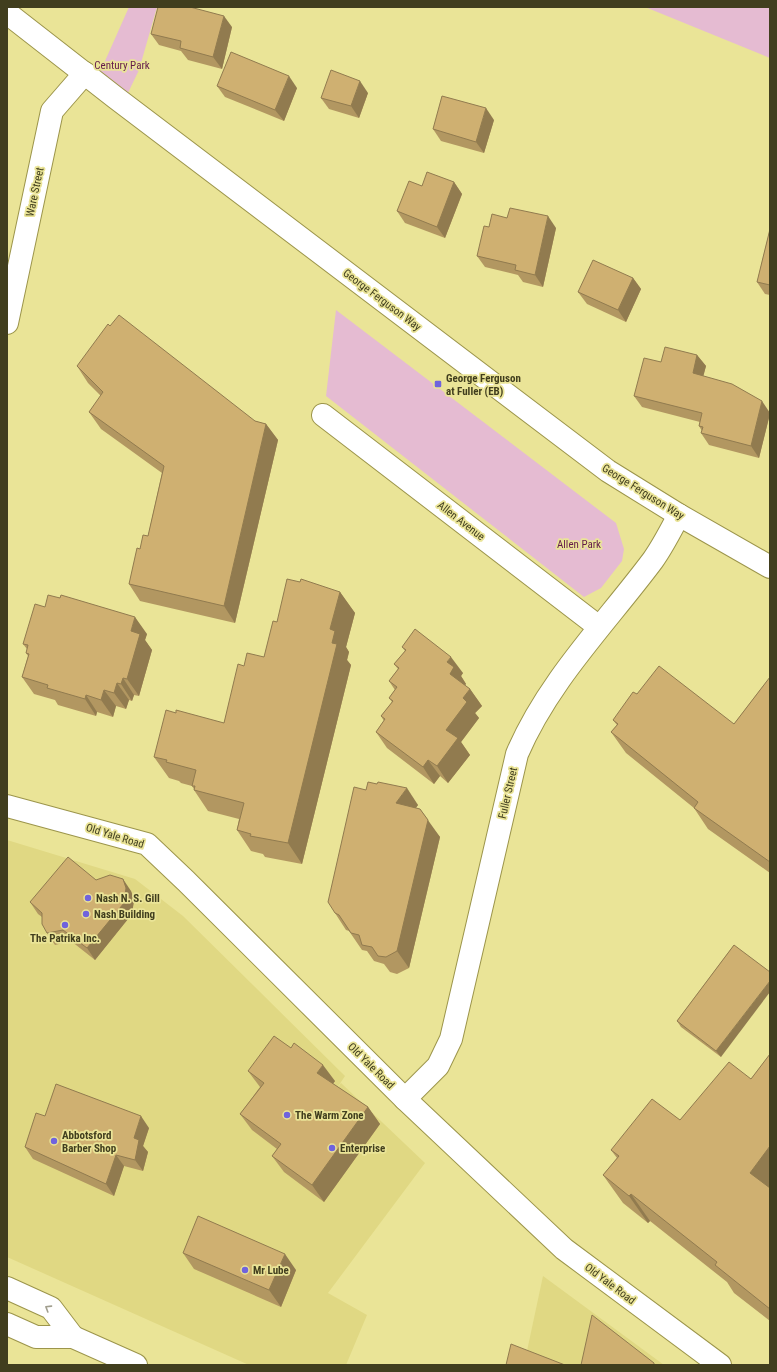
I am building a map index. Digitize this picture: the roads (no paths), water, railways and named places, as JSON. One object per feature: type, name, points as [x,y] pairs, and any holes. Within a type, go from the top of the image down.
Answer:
[{"type":"street","name":"George Ferguson Way","points":[[7,13],[602,467],[679,515],[770,567]]},
{"type":"street","name":"Ware Street","points":[[7,323],[52,111],[85,73]]},
{"type":"street","name":"Allen Avenue","points":[[323,415],[600,627]]},
{"type":"street","name":"Fuller Street","points":[[404,1099],[438,1066],[451,1039],[517,754],[528,727],[600,627],[653,559],[679,515]]},
{"type":"street","name":"Old Yale Road","points":[[7,806],[147,844],[404,1099],[564,1249],[720,1365]]},
{"type":"street","points":[[7,1288],[51,1308],[73,1337]]},
{"type":"street","points":[[7,1324],[36,1337],[73,1337],[136,1365]]},
{"type":"place","name":"George Ferguson at Fuller (EB)","points":[[438,384]]},
{"type":"place","name":"Nash N. S. Gill","points":[[88,898]]},
{"type":"place","name":"Nash Building","points":[[86,914]]},
{"type":"place","name":"The Patrika Inc.","points":[[65,925]]},
{"type":"place","name":"The Warm Zone","points":[[287,1115]]},
{"type":"place","name":"Abbotsford Barber Shop","points":[[54,1141]]},
{"type":"place","name":"Enterprise","points":[[332,1148]]},
{"type":"place","name":"Mr Lube","points":[[245,1270]]},
{"type":"park label","name":"Century Park","points":[[122,65]]},
{"type":"park label","name":"Allen Park","points":[[579,544]]}]
